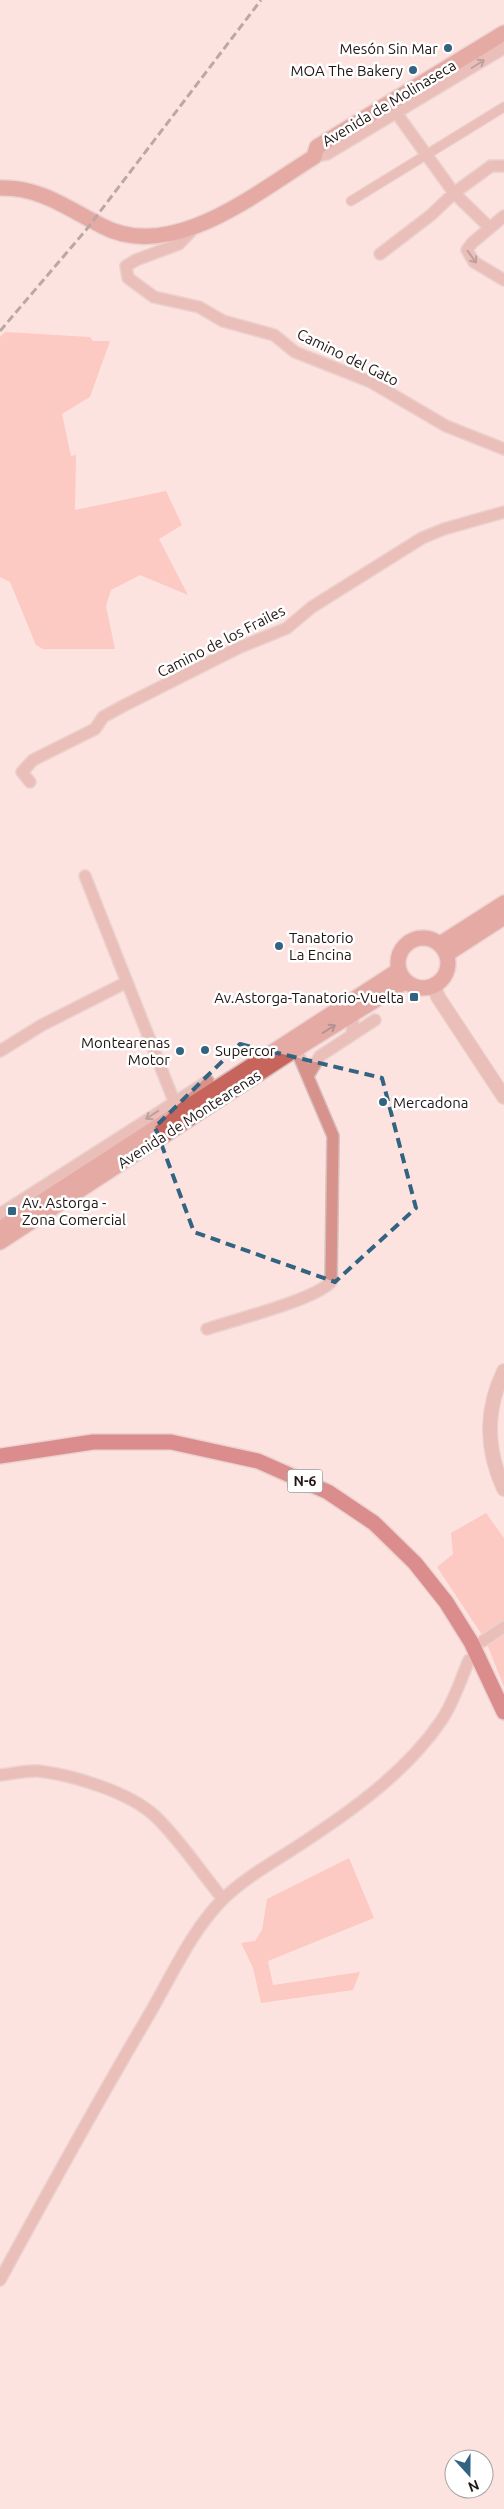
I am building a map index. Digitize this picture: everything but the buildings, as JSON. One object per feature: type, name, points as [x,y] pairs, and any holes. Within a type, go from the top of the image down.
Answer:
[{"type":"highway","name":"N-6","points":[[0,1456],[93,1442],[171,1442],[258,1461],[328,1492],[374,1523],[415,1563],[446,1602],[471,1642],[504,1712]]},
{"type":"main road","name":"Avenida de Molinaseca","points":[[0,188],[14,188],[38,194],[104,227],[134,237],[159,237],[178,233],[235,206],[314,157],[317,147],[393,108],[504,33]]},
{"type":"main road","points":[[443,949],[504,903]]},
{"type":"main road","points":[[443,949],[504,916]]},
{"type":"main road","points":[[421,938],[428,938],[443,949],[447,973],[434,986],[416,988],[402,976],[399,956],[408,943],[421,938]]},
{"type":"main road","name":"Avenida de Montearenas","points":[[0,1242],[299,1054],[402,976]]},
{"type":"main road","name":"Avenida de Montearenas","points":[[0,1229],[402,976]]},
{"type":"street","name":"Avenida de Molinaseca","points":[[393,108],[504,48]]},
{"type":"street","points":[[351,201],[504,107]]},
{"type":"street","points":[[393,108],[454,193],[489,227]]},
{"type":"street","points":[[380,254],[430,215],[454,193],[491,166],[504,166]]},
{"type":"street","points":[[504,216],[489,227],[467,250],[474,262],[504,280]]},
{"type":"street","name":"Camino del Gato","points":[[197,225],[179,244],[136,260],[126,266],[128,278],[154,297],[199,307],[223,321],[274,335],[295,352],[371,382],[446,426],[504,449]]},
{"type":"street","name":"Camino de los Frailes","points":[[30,782],[22,772],[33,760],[95,729],[103,718],[122,706],[238,648],[286,628],[312,607],[422,538],[444,529],[504,512]]},
{"type":"street","points":[[84,876],[174,1100]]},
{"type":"street","points":[[0,1051],[42,1025],[127,982]]},
{"type":"street","points":[[434,986],[438,997],[504,1097]]},
{"type":"street","points":[[352,1035],[353,1014]]},
{"type":"street","points":[[299,1054],[306,1060],[320,1056],[375,1020]]},
{"type":"street","points":[[207,1329],[309,1296],[332,1282],[333,1136],[299,1054]]},
{"type":"street","points":[[308,1076],[320,1056]]},
{"type":"street","points":[[0,1214],[174,1100],[208,1081]]},
{"type":"street","points":[[504,1371],[497,1384],[490,1412],[490,1439],[493,1462],[504,1489]]},
{"type":"street","points":[[483,1641],[504,1627]]},
{"type":"street","points":[[0,2280],[104,2090],[192,1940],[223,1899],[254,1874],[352,1809],[408,1759],[442,1720],[461,1686],[469,1660]]},
{"type":"street","points":[[0,1775],[37,1771],[74,1778],[136,1803],[153,1814],[172,1833],[223,1899]]},
{"type":"highlighted area","points":[[240,1044],[382,1078],[416,1208],[335,1282],[194,1232],[155,1127]]},
{"type":"shaded area","points":[[5,332],[90,337],[93,341],[110,341],[90,397],[62,414],[71,456],[76,455],[75,510],[166,491],[182,525],[159,539],[188,595],[140,575],[111,590],[106,606],[115,649],[43,649],[36,645],[10,582],[0,577],[0,337]]},
{"type":"shaded area","points":[[486,1513],[504,1538],[504,1624],[482,1635],[437,1567],[453,1554],[451,1533]]},
{"type":"shaded area","points":[[504,1632],[504,1687],[487,1644]]},
{"type":"shaded area","points":[[349,1858],[374,1918],[268,1961],[273,1985],[360,1972],[353,1990],[261,2003],[253,1968],[241,1943],[255,1941],[262,1930],[267,1899]]},
{"type":"railway","points":[[0,331],[86,230],[261,0]]},
{"type":"place","name":"Mesón Sin Mar","points":[[448,48]]},
{"type":"place","name":"MOA The Bakery","points":[[413,70]]},
{"type":"place","name":"Tanatorio La Encina","points":[[279,946]]},
{"type":"place","name":"Av.Astorga-Tanatorio-Vuelta","points":[[414,997]]},
{"type":"place","name":"Supercor","points":[[205,1050]]},
{"type":"place","name":"Montearenas Motor","points":[[180,1051]]},
{"type":"place","name":"Mercadona","points":[[383,1102]]},
{"type":"place","name":"Av. Astorga - Zona Comercial","points":[[12,1211]]}]
